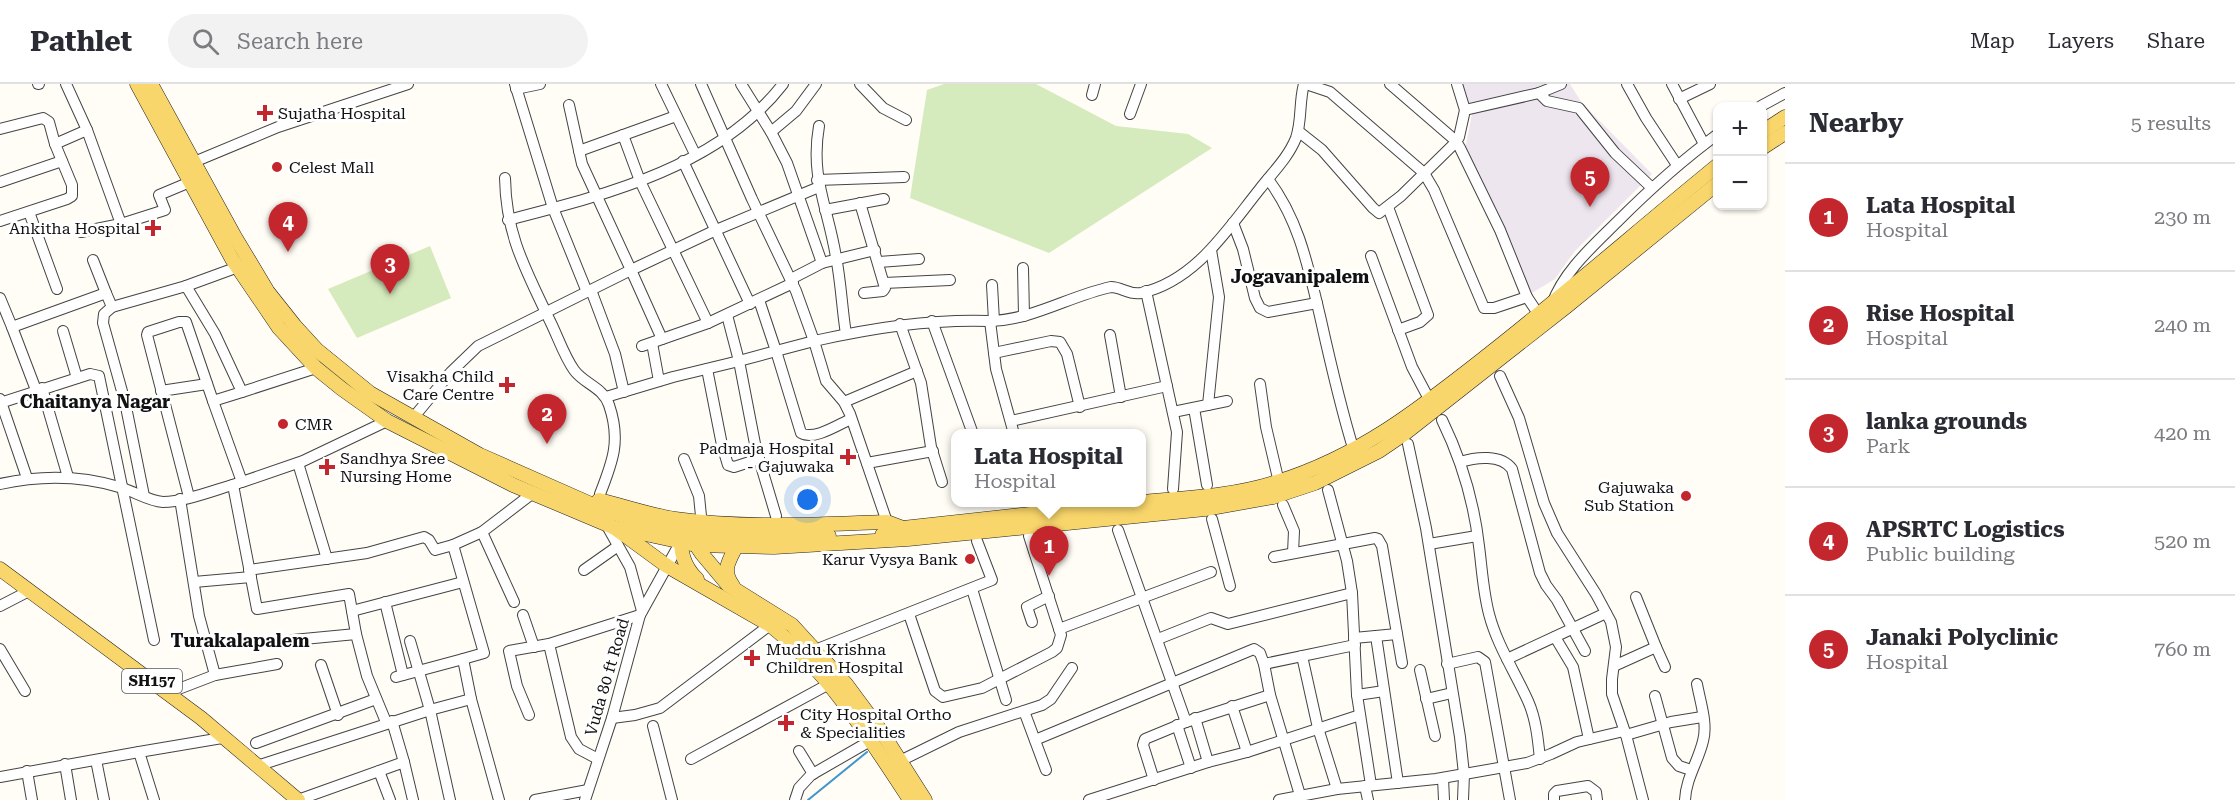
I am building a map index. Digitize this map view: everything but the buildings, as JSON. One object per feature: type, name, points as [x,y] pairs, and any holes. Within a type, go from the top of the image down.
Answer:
[{"type":"main road","points":[[137,84],[238,267],[279,328],[316,368],[387,421],[513,485],[610,526],[668,566],[770,625],[783,635],[900,761],[925,800]]},
{"type":"main road","points":[[152,84],[253,269],[268,292],[294,327],[344,373],[389,406],[480,456],[571,494],[636,525],[736,547],[801,546],[1205,509],[1273,497],[1315,483],[1379,452],[1425,419],[1713,187]]},
{"type":"main road","points":[[1767,129],[1785,117]]},
{"type":"main road","points":[[1767,145],[1785,133]]},
{"type":"main road","points":[[1146,501],[1253,489],[1308,471],[1354,451],[1402,422],[1430,401],[1539,315],[1713,169]]},
{"type":"main road","points":[[571,494],[672,518],[704,522],[768,526],[887,522],[910,535]]},
{"type":"main road","points":[[689,538],[910,535],[1035,508],[1053,507]]},
{"type":"main road","points":[[610,526],[636,525]]},
{"type":"main road","points":[[689,538],[683,559],[689,571],[710,590]]},
{"type":"main road","points":[[689,538],[716,574],[736,591],[784,619],[846,684],[910,800]]},
{"type":"main road","points":[[736,547],[726,569],[727,576],[736,591]]},
{"type":"main road","name":"SH157","points":[[0,569],[201,718],[298,800]]},
{"type":"street","points":[[66,84],[87,130],[121,224]]},
{"type":"street","points":[[194,162],[375,89],[408,84]]},
{"type":"street","points":[[540,84],[515,87],[553,208],[611,342],[624,392]]},
{"type":"street","points":[[663,84],[695,154]]},
{"type":"street","points":[[702,84],[724,138],[792,281],[826,381],[844,402],[887,522]]},
{"type":"street","points":[[741,84],[788,163],[822,263]]},
{"type":"street","points":[[508,220],[596,196],[640,181],[683,161],[724,138],[758,113],[783,84]]},
{"type":"street","points":[[771,132],[796,111],[816,84]]},
{"type":"street","points":[[877,84],[864,88],[884,108],[906,120]]},
{"type":"street","points":[[1130,114],[1141,84]]},
{"type":"street","points":[[606,397],[659,381],[846,334],[900,324],[932,321],[992,321],[1024,316],[1111,287],[1129,294],[1146,291],[1189,270],[1211,250],[1268,179],[1289,151],[1298,131],[1300,99],[1305,84],[1330,92],[1424,173],[1434,190],[1484,308],[1494,308],[1527,297]]},
{"type":"street","points":[[1390,84],[1456,141],[1500,230],[1527,297],[1539,315]]},
{"type":"street","points":[[1298,131],[1322,150],[1377,212],[1381,212],[1456,141],[1465,110],[1457,84]]},
{"type":"street","points":[[1465,110],[1539,93],[1561,84]]},
{"type":"street","points":[[1628,84],[1646,118],[1677,165]]},
{"type":"street","points":[[1672,84],[1704,144]]},
{"type":"street","points":[[1679,99],[1710,84]]},
{"type":"street","points":[[1539,93],[1547,100],[1579,108],[1615,153],[1651,187]]},
{"type":"street","points":[[1767,103],[1785,93]]},
{"type":"street","points":[[569,105],[579,151],[596,196],[631,270],[652,343],[659,381]]},
{"type":"street","points":[[579,151],[676,116]]},
{"type":"street","points":[[0,129],[42,118],[49,122],[72,185],[72,196],[67,200],[0,221]]},
{"type":"street","points":[[819,126],[815,155],[818,184],[837,259],[846,334]]},
{"type":"street","points":[[56,144],[87,130]]},
{"type":"street","points":[[623,135],[640,181],[708,323]]},
{"type":"street","points":[[1552,304],[1557,289],[1575,266],[1651,187],[1713,138]]},
{"type":"street","points":[[0,182],[62,161]]},
{"type":"street","points":[[683,161],[776,351],[801,434],[814,435],[851,419]]},
{"type":"street","points":[[413,418],[451,372],[478,346],[546,311],[716,230],[800,195],[818,184],[904,177]]},
{"type":"street","points":[[505,178],[508,220],[528,274],[574,370],[606,397],[613,425],[615,452],[600,494]]},
{"type":"street","points":[[1268,179],[1280,195],[1296,227],[1354,451]]},
{"type":"street","points":[[81,232],[121,224],[165,210],[159,195],[190,182]]},
{"type":"street","points":[[825,210],[884,199]]},
{"type":"street","points":[[860,203],[879,262],[885,290],[864,293]]},
{"type":"street","points":[[1388,207],[1428,315],[1420,322],[1398,330]]},
{"type":"street","points":[[29,212],[57,289]]},
{"type":"street","points":[[1233,223],[1244,249],[1255,298],[1260,308],[1268,312],[1317,303]]},
{"type":"street","points":[[652,343],[708,323],[754,302],[822,263],[875,250]]},
{"type":"street","points":[[1208,405],[1219,297],[1211,250]]},
{"type":"street","points":[[1371,256],[1412,367],[1430,401]]},
{"type":"street","points":[[879,262],[919,259]]},
{"type":"street","points":[[93,260],[112,307]]},
{"type":"street","points":[[144,496],[127,411],[103,323],[104,314],[112,307],[186,286],[238,267]]},
{"type":"street","points":[[1023,268],[1024,316]]},
{"type":"street","points":[[884,283],[950,280]]},
{"type":"street","points":[[992,285],[994,353],[1013,429]]},
{"type":"street","points":[[186,286],[215,334],[242,392]]},
{"type":"street","points":[[1146,291],[1177,439],[1173,489]]},
{"type":"street","points":[[12,327],[106,293]]},
{"type":"street","points":[[0,298],[39,389],[68,477]]},
{"type":"street","points":[[726,315],[739,362],[759,459],[776,516]]},
{"type":"street","points":[[215,675],[203,632],[194,582],[185,498],[147,333],[152,329],[185,321],[188,324],[238,483],[257,609],[350,594],[356,634],[367,676],[376,699],[389,722],[404,762],[413,800]]},
{"type":"street","points":[[932,321],[971,429]]},
{"type":"street","points":[[900,324],[925,395],[933,452],[942,482]]},
{"type":"street","points":[[63,331],[77,378]]},
{"type":"street","points":[[1110,335],[1122,397]]},
{"type":"street","points":[[994,353],[1051,341],[1060,342],[1066,354],[1080,407]]},
{"type":"street","points":[[213,401],[316,368]]},
{"type":"street","points":[[707,369],[726,461],[734,467],[759,459]]},
{"type":"street","points":[[844,402],[917,371]]},
{"type":"street","points":[[27,478],[0,402],[94,374],[101,379],[121,487],[154,640]]},
{"type":"street","points":[[1500,376],[1519,417],[1544,503],[1557,533],[1611,622],[1616,647],[1611,679],[1612,694],[1643,800]]},
{"type":"street","points":[[161,391],[207,384]]},
{"type":"street","points":[[1260,384],[1276,474]]},
{"type":"street","points":[[1011,421],[1167,386]]},
{"type":"street","points":[[1173,412],[1227,400]]},
{"type":"street","points":[[1194,408],[1208,485]]},
{"type":"street","points":[[1442,420],[1460,462],[1470,496],[1489,615],[1531,709],[1537,732],[1540,759]]},
{"type":"street","points":[[0,484],[27,478],[81,478],[121,487],[161,502],[185,498],[238,483],[298,463],[330,450],[387,421]]},
{"type":"street","points":[[1408,444],[1429,544],[1448,664],[1464,774],[1463,800]]},
{"type":"street","points":[[867,463],[933,452]]},
{"type":"street","points":[[1460,462],[1484,458],[1505,462],[1512,469],[1540,573],[1585,651]]},
{"type":"street","points":[[684,459],[699,496],[701,516]]},
{"type":"street","points":[[298,463],[327,559]]},
{"type":"street","points":[[1328,490],[1352,593],[1358,695],[1368,800]]},
{"type":"street","points":[[194,582],[367,553],[424,537],[429,540],[435,550],[482,532],[533,493]]},
{"type":"street","points":[[1283,506],[1294,531],[1293,553]]},
{"type":"street","points":[[1212,519],[1230,586]]},
{"type":"street","points":[[529,715],[517,686],[509,651],[549,644],[641,613],[630,567],[610,526]]},
{"type":"street","points":[[1118,530],[1186,722],[1208,762]]},
{"type":"street","points":[[482,532],[514,602]]},
{"type":"street","points":[[909,614],[932,684],[938,695],[948,697],[970,692],[1052,652],[1060,642],[1059,629],[1029,536]]},
{"type":"street","points":[[1429,544],[1477,536]]},
{"type":"street","name":"Vuda 80 ft Road","points":[[587,795],[612,718],[641,613],[668,566],[689,538]]},
{"type":"street","points":[[1274,557],[1375,538],[1381,543],[1402,663]]},
{"type":"street","points":[[815,650],[992,580],[977,541]]},
{"type":"street","points":[[385,603],[400,676],[484,653],[453,545]]},
{"type":"street","points":[[584,570],[618,546]]},
{"type":"street","points":[[1059,629],[1210,572]]},
{"type":"street","points":[[352,611],[463,582]]},
{"type":"street","points":[[972,589],[1006,700]]},
{"type":"street","points":[[0,606],[29,591]]},
{"type":"street","points":[[1158,639],[1211,618],[1228,624],[1352,593]]},
{"type":"street","points":[[1032,622],[1027,607],[1049,596]]},
{"type":"street","points":[[1636,597],[1665,667]]},
{"type":"street","points":[[1507,659],[1606,613]]},
{"type":"street","points":[[523,615],[534,647]]},
{"type":"street","points":[[612,718],[636,715],[660,708],[770,625]]},
{"type":"street","points":[[293,640],[356,634]]},
{"type":"street","points":[[1263,664],[1376,636],[1397,634]]},
{"type":"street","points":[[1376,636],[1398,783]]},
{"type":"street","points":[[1555,637],[1573,667],[1589,739]]},
{"type":"street","points":[[410,641],[430,710],[450,800]]},
{"type":"street","points":[[549,644],[571,737],[579,748],[598,759]]},
{"type":"street","points":[[1614,666],[1656,647]]},
{"type":"street","points":[[0,649],[25,692]]},
{"type":"street","points":[[1035,740],[1254,649],[1260,653],[1300,795]]},
{"type":"street","points":[[1302,656],[1318,728],[1337,789]]},
{"type":"street","points":[[1448,664],[1478,657],[1485,662],[1502,766],[1510,800]]},
{"type":"street","points":[[463,659],[471,699],[499,800]]},
{"type":"street","points":[[168,693],[215,675],[277,664]]},
{"type":"street","points":[[321,665],[338,715]]},
{"type":"street","points":[[900,761],[959,732],[1047,702],[1072,668]]},
{"type":"street","points":[[1420,670],[1435,736]]},
{"type":"street","points":[[691,759],[829,684]]},
{"type":"street","points":[[1685,800],[1691,771],[1704,740],[1705,730],[1697,684]]},
{"type":"street","points":[[1358,695],[1384,691]]},
{"type":"street","points":[[1426,699],[1452,693]]},
{"type":"street","points":[[1154,780],[1143,745],[1145,739],[1186,722],[1270,695]]},
{"type":"street","points":[[1655,696],[1674,761],[1691,771]]},
{"type":"street","points":[[256,743],[338,715],[376,699]]},
{"type":"street","points":[[257,766],[389,722],[471,699]]},
{"type":"street","points":[[1232,706],[1246,752]]},
{"type":"street","points":[[1024,711],[1046,770]]},
{"type":"street","points":[[1089,800],[1360,715]]},
{"type":"street","points":[[1279,800],[1337,789],[1464,774],[1540,759],[1571,744],[1589,739],[1702,717]]},
{"type":"street","points":[[1186,722],[1191,768]]},
{"type":"street","points":[[653,726],[672,800]]},
{"type":"street","points":[[0,777],[222,738]]},
{"type":"street","points":[[795,800],[804,780],[877,738]]},
{"type":"street","points":[[799,751],[813,774]]},
{"type":"street","points":[[139,752],[154,800]]},
{"type":"street","points":[[96,760],[104,800]]},
{"type":"street","points":[[298,800],[404,762]]},
{"type":"street","points":[[65,764],[71,800]]},
{"type":"street","points":[[27,771],[32,800]]},
{"type":"street","points":[[379,771],[390,800]]},
{"type":"street","points":[[1443,778],[1444,800]]},
{"type":"street","points":[[1554,800],[1557,790],[1588,786],[1596,792],[1597,800]]},
{"type":"street","points":[[535,800],[587,795]]},
{"type":"shaded area","points":[[1462,84],[1570,84],[1582,103],[1652,174],[1574,252],[1555,279],[1532,293],[1465,149],[1472,114]]},
{"type":"green space","points":[[944,84],[1036,84],[1116,126],[1188,134],[1212,148],[1049,253],[910,198],[927,90]]},
{"type":"green space","points":[[430,246],[451,298],[357,338],[328,289]]},
{"type":"waterway","points":[[808,800],[867,752]]},
{"type":"place","name":"Sujatha Hospital","points":[[265,113]]},
{"type":"place","name":"Celest Mall","points":[[277,167]]},
{"type":"place","name":"Janaki Polyclinic","points":[[1590,207]]},
{"type":"place","name":"Ankitha Hospital","points":[[153,228]]},
{"type":"place","name":"APSRTC Logistics","points":[[288,252]]},
{"type":"place","name":"lanka grounds","points":[[390,294]]},
{"type":"place","name":"Visakha Child Care Centre","points":[[507,385]]},
{"type":"place","name":"CMR","points":[[283,424]]},
{"type":"place","name":"Rise Hospital","points":[[547,444]]},
{"type":"place","name":"Padmaja Hospital - Gajuwaka","points":[[848,457]]},
{"type":"place","name":"Sandhya Sree Nursing Home","points":[[327,467]]},
{"type":"place","name":"Gajuwaka Sub Station","points":[[1686,496]]},
{"type":"place","name":"Karur Vysya Bank","points":[[970,559]]},
{"type":"place","name":"Lata Hospital","points":[[1049,576]]},
{"type":"place","name":"Muddu Krishna Children Hospital","points":[[752,658]]},
{"type":"place","name":"City Hospital Ortho & Specialities","points":[[786,723]]},
{"type":"district","name":"Jogavanipalem","points":[[1300,276]]},
{"type":"district","name":"Chaitanya Nagar","points":[[95,401]]},
{"type":"district","name":"Turakalapalem","points":[[240,640]]}]
